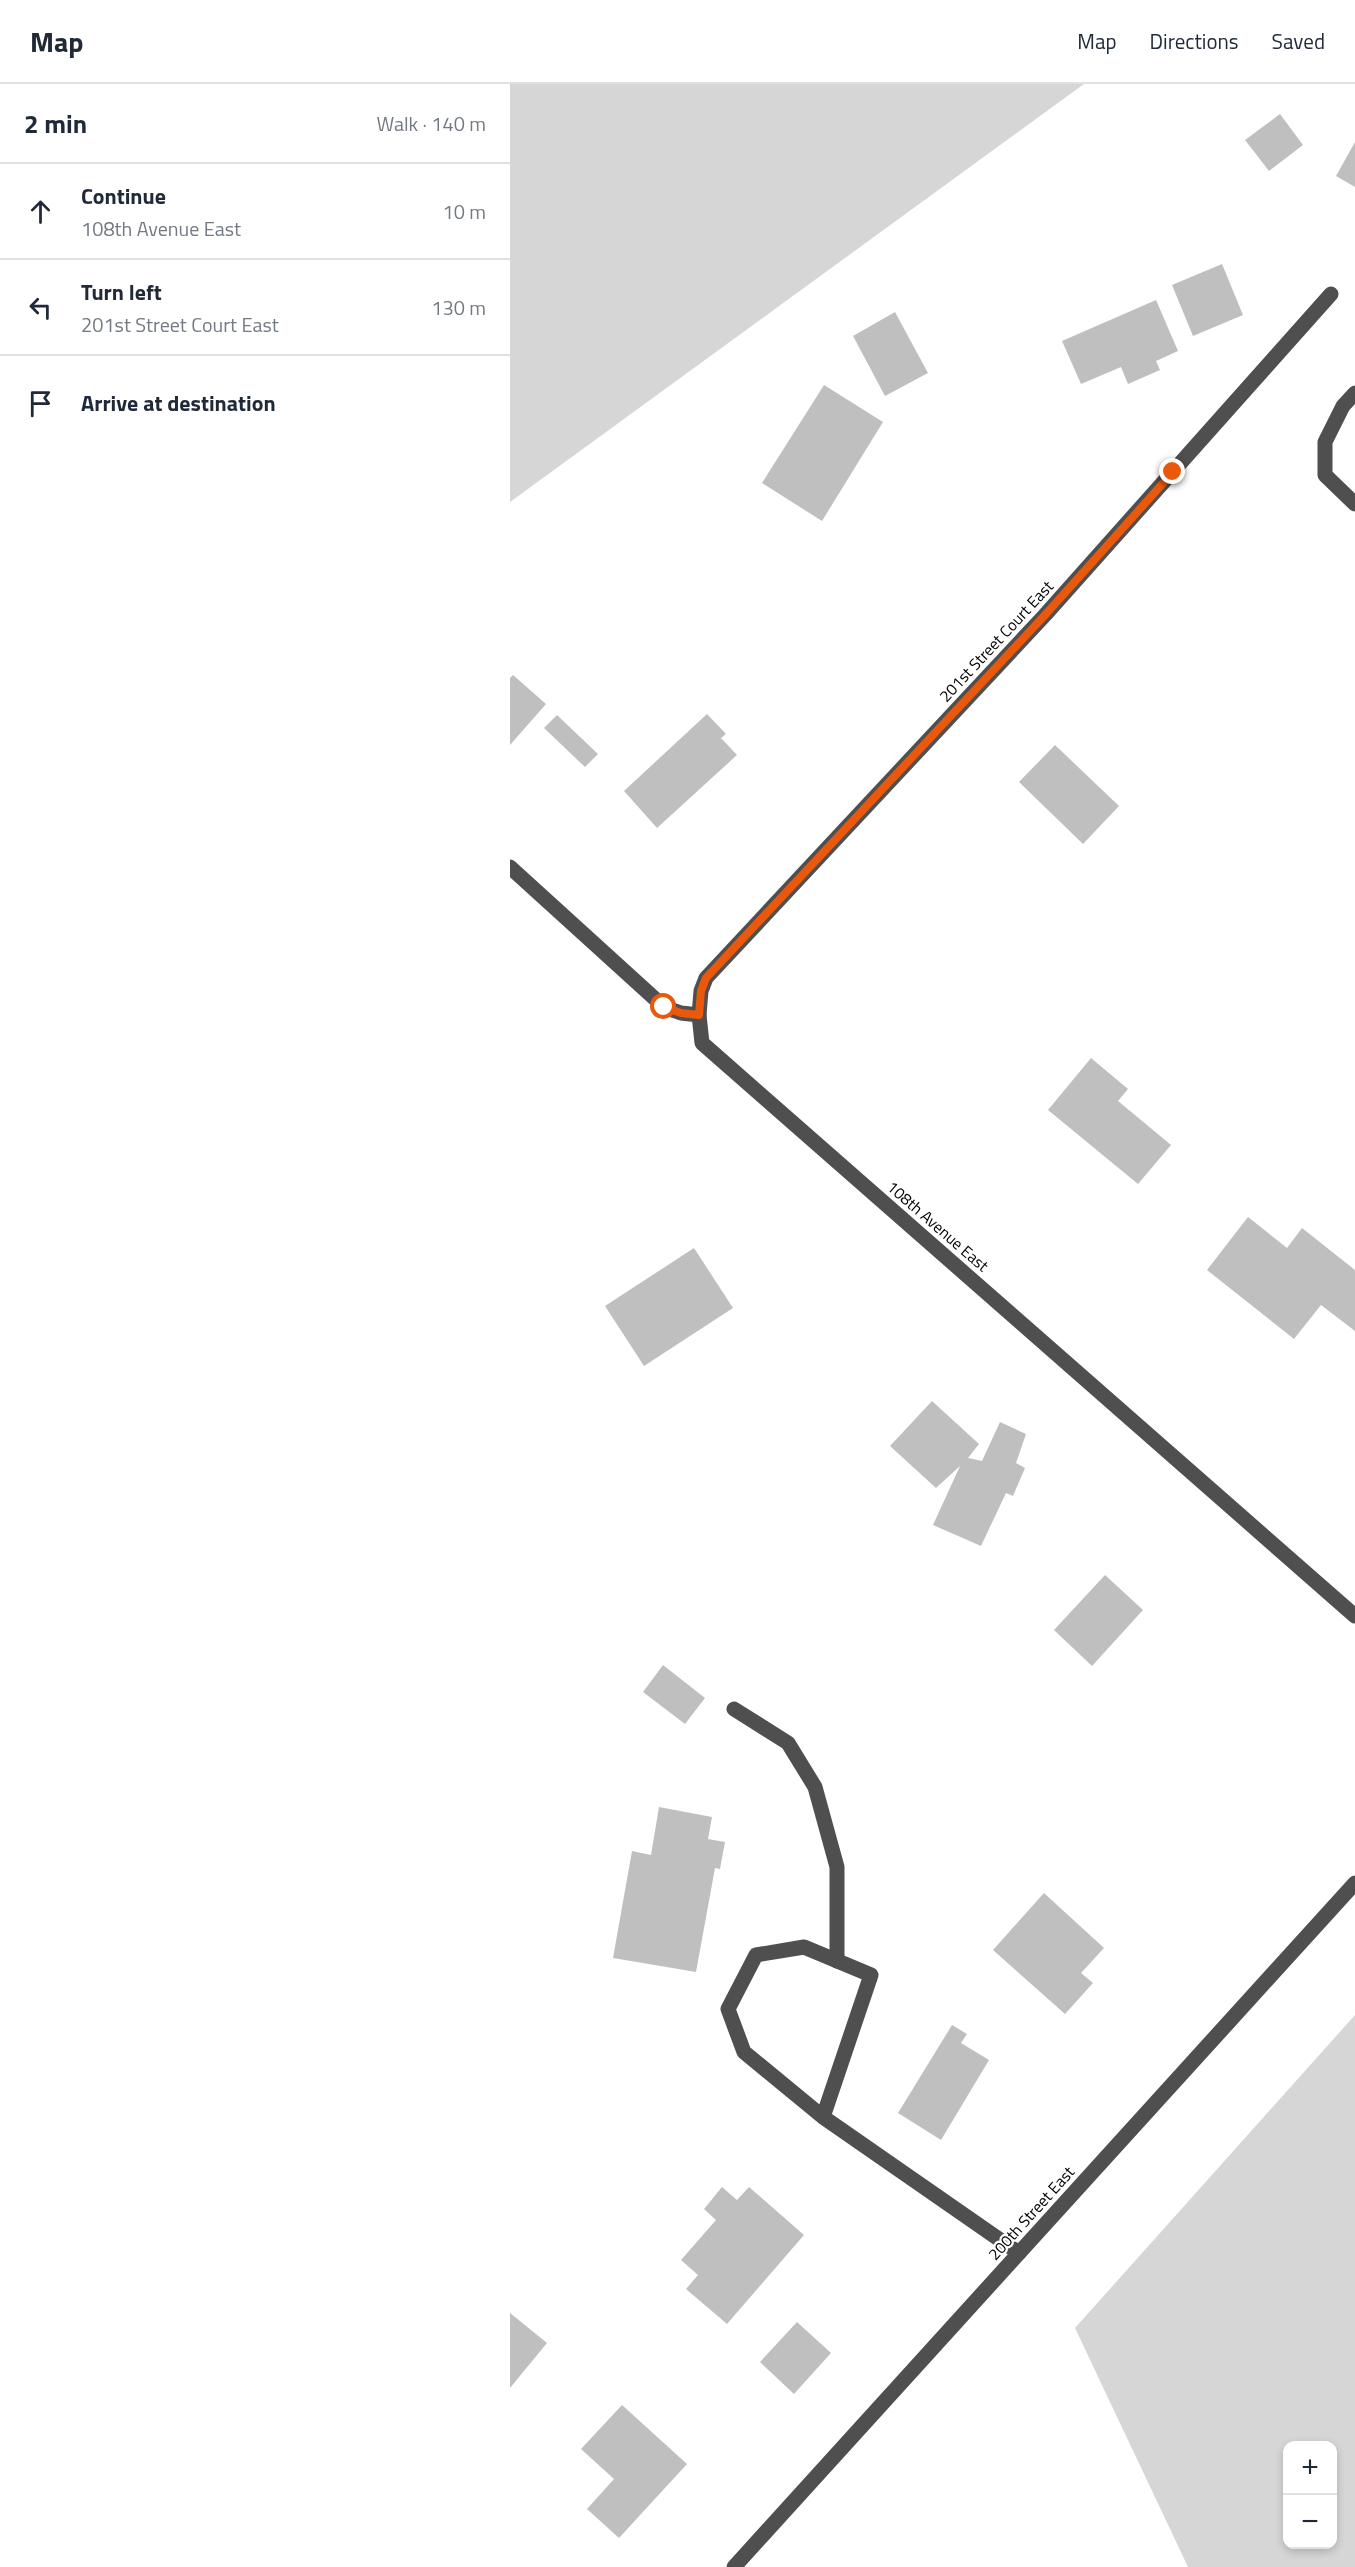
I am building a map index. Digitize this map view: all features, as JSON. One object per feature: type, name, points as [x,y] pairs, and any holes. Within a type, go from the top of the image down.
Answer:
[{"type":"street","name":"201st Street Court East","points":[[699,1015],[701,991],[706,978],[1045,615],[1331,294]]},
{"type":"street","points":[[1355,393],[1343,406],[1325,442],[1325,475],[1355,504]]},
{"type":"street","points":[[510,867],[664,1007],[681,1013],[699,1015]]},
{"type":"street","name":"108th Avenue East","points":[[699,1015],[702,1043],[1355,1616]]},
{"type":"street","points":[[734,1709],[788,1743],[815,1786],[837,1867],[837,1961]]},
{"type":"street","name":"200th Street East","points":[[734,2567],[1355,1883]]},
{"type":"street","points":[[824,2117],[871,1975],[804,1947],[756,1955],[728,2009],[744,2052],[824,2117],[1019,2253]]},
{"type":"shaded area","points":[[510,84],[1084,84],[510,502]]},
{"type":"shaded area","points":[[1355,2015],[1355,2567],[1188,2567],[1075,2328]]},
{"type":"building","points":[[1280,114],[1303,145],[1269,171],[1245,140]]},
{"type":"building","points":[[1355,142],[1355,187],[1336,176]]},
{"type":"building","points":[[1222,264],[1243,315],[1193,336],[1172,285]]},
{"type":"building","points":[[1156,300],[1178,351],[1156,361],[1160,370],[1128,384],[1121,367],[1081,384],[1062,341]]},
{"type":"building","points":[[895,312],[928,373],[885,396],[853,336]]},
{"type":"building","points":[[824,385],[883,422],[822,521],[762,483]]},
{"type":"building","points":[[513,675],[546,704],[510,745],[510,678]]},
{"type":"building","points":[[707,714],[726,734],[721,738],[737,755],[657,828],[624,791]]},
{"type":"building","points":[[557,715],[598,754],[585,767],[544,728]]},
{"type":"building","points":[[1055,745],[1119,806],[1083,844],[1019,782]]},
{"type":"building","points":[[1091,1058],[1128,1089],[1118,1101],[1171,1145],[1138,1184],[1048,1110]]},
{"type":"building","points":[[1248,1217],[1287,1248],[1302,1228],[1355,1270],[1355,1331],[1321,1305],[1294,1339],[1207,1270]]},
{"type":"building","points":[[694,1248],[733,1308],[644,1366],[605,1306]]},
{"type":"building","points":[[932,1401],[979,1444],[968,1458],[982,1461],[1000,1422],[1026,1434],[1016,1463],[1025,1468],[1013,1496],[1006,1493],[981,1546],[933,1525],[960,1466],[936,1488],[890,1446]]},
{"type":"building","points":[[1105,1575],[1143,1610],[1092,1666],[1054,1630]]},
{"type":"building","points":[[663,1665],[705,1698],[685,1724],[643,1692]]},
{"type":"building","points":[[659,1807],[712,1817],[708,1839],[725,1842],[720,1869],[715,1868],[696,1972],[613,1958],[632,1851],[651,1855]]},
{"type":"building","points":[[1044,1893],[1104,1948],[1081,1973],[1093,1983],[1065,2014],[993,1950]]},
{"type":"building","points":[[952,2025],[967,2034],[961,2043],[989,2060],[941,2140],[898,2113]]},
{"type":"building","points":[[722,2187],[737,2200],[749,2187],[804,2235],[727,2324],[686,2289],[698,2275],[681,2260],[716,2220],[704,2209]]},
{"type":"building","points":[[510,2313],[547,2343],[510,2388]]},
{"type":"building","points":[[797,2322],[831,2353],[794,2394],[760,2362]]},
{"type":"building","points":[[622,2405],[687,2464],[619,2538],[587,2509],[614,2479],[581,2449]]},
{"type":"route","points":[[664,1007],[681,1013],[699,1015],[701,991],[706,978],[1045,615],[1173,472]]}]
